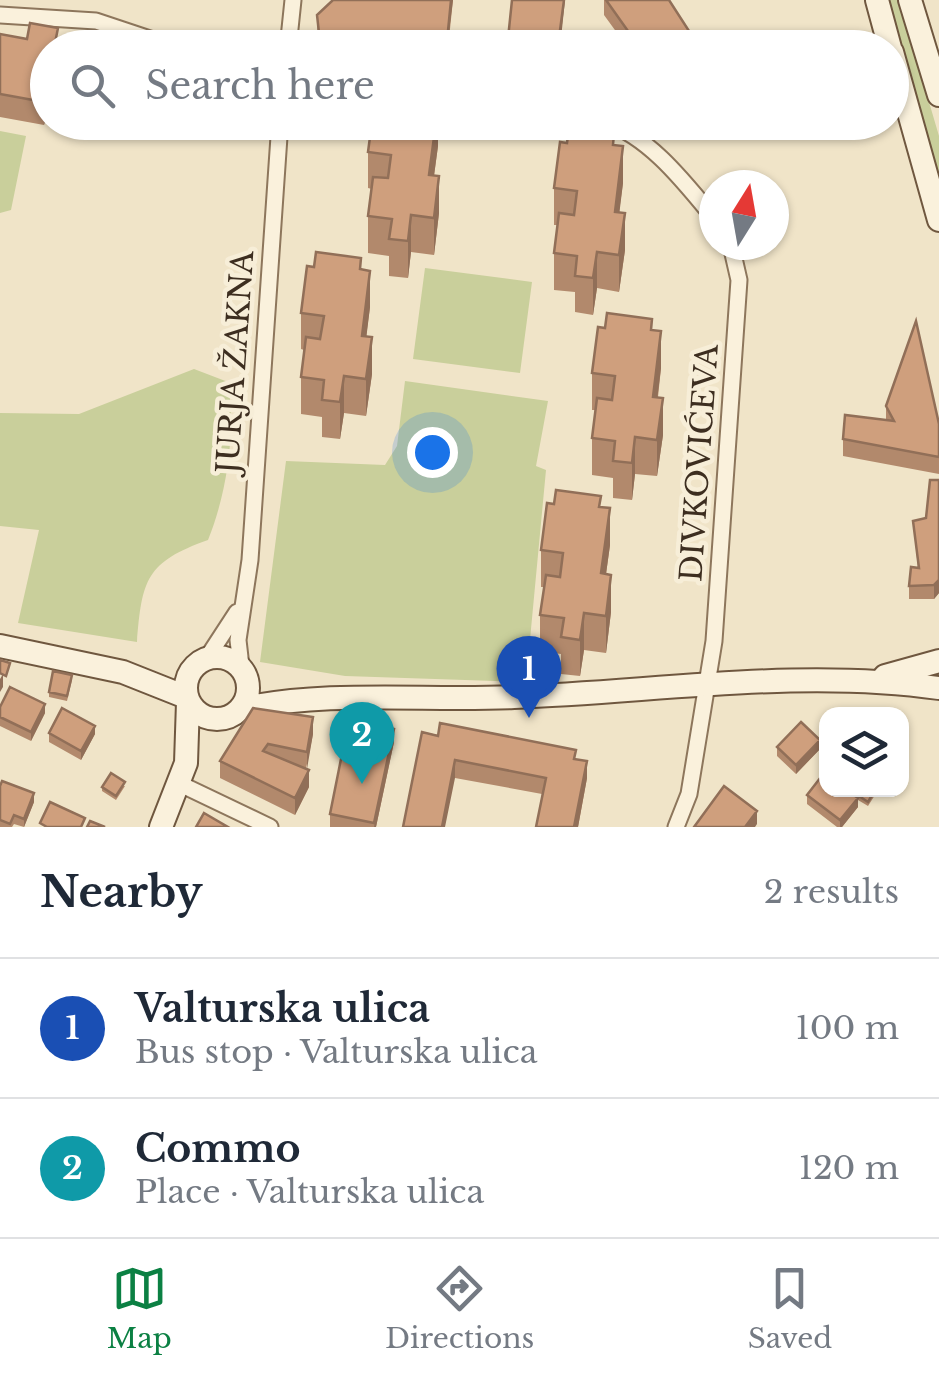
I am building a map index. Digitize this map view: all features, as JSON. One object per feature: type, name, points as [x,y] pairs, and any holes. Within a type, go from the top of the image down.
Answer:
[{"type":"street","points":[[290,30],[294,0]]},
{"type":"street","points":[[877,0],[885,30]]},
{"type":"street","points":[[913,10],[939,36]]},
{"type":"street","points":[[913,10],[939,95]]},
{"type":"street","points":[[0,16],[96,21],[123,30]]},
{"type":"street","points":[[909,114],[939,220]]},
{"type":"street","name":"JURJA ŽAKNA","points":[[243,670],[241,604],[250,560],[279,140]]},
{"type":"street","points":[[638,140],[655,153],[699,201]]},
{"type":"street","name":"DIVKOVIĆEVA","points":[[676,827],[689,794],[716,616],[740,280],[735,260]]},
{"type":"street","name":"JURJA ŽAKNA","points":[[202,660],[218,646],[241,604]]},
{"type":"street","points":[[0,646],[123,672],[188,699],[203,716],[320,698],[513,698],[872,680],[939,688]]},
{"type":"street","points":[[123,672],[171,670],[225,657],[243,670],[320,698]]},
{"type":"street","points":[[161,827],[182,773],[187,678],[202,660]]},
{"type":"street","points":[[872,680],[939,662]]},
{"type":"street","points":[[182,773],[248,692],[243,670]]},
{"type":"street","points":[[182,773],[270,827]]},
{"type":"green space","points":[[887,0],[899,0],[908,30],[896,30]]},
{"type":"green space","points":[[909,34],[939,136],[939,182],[909,77]]},
{"type":"green space","points":[[0,131],[26,136],[11,210],[0,213]]},
{"type":"green space","points":[[425,268],[532,282],[520,373],[413,359]]},
{"type":"green space","points":[[194,369],[228,382],[230,401],[228,462],[208,540],[171,556],[151,576],[141,603],[137,642],[18,623],[39,530],[0,526],[0,413],[79,414]]},
{"type":"green space","points":[[405,381],[548,401],[536,466],[546,470],[526,682],[345,676],[260,662],[286,461],[385,465],[397,446]]},
{"type":"building","points":[[333,0],[451,0],[448,30],[319,30],[317,15]]},
{"type":"building","points":[[512,0],[564,0],[560,30],[509,30]]},
{"type":"building","points":[[606,0],[669,0],[688,30],[627,30]]},
{"type":"building","points":[[30,23],[58,28],[30,30],[30,99],[0,94],[0,34],[27,39]]},
{"type":"building","points":[[370,140],[434,140],[429,175],[439,176],[434,218],[411,215],[408,241],[389,239],[392,219],[368,216],[373,177],[388,178],[391,155],[368,152]]},
{"type":"building","points":[[613,140],[613,145],[623,146],[615,212],[625,213],[619,255],[597,252],[593,278],[575,276],[577,256],[554,253],[559,213],[574,215],[577,191],[554,188],[560,142]]},
{"type":"building","points":[[316,252],[361,258],[360,269],[370,271],[362,336],[372,337],[366,379],[344,376],[340,402],[322,400],[324,380],[301,377],[306,337],[320,339],[324,316],[301,313],[307,266],[314,267]]},
{"type":"building","points":[[607,313],[652,319],[651,330],[661,331],[653,397],[663,398],[657,440],[635,437],[632,463],[613,461],[615,441],[592,438],[597,398],[612,400],[615,376],[592,373],[598,327],[605,328]]},
{"type":"building","points":[[916,321],[939,424],[939,457],[843,439],[845,415],[894,421],[886,406]]},
{"type":"building","points":[[930,480],[939,480],[939,580],[934,585],[909,586],[911,567],[919,568],[913,521],[926,518]]},
{"type":"building","points":[[556,490],[601,496],[599,507],[610,508],[601,573],[611,575],[606,616],[584,613],[580,640],[561,637],[564,618],[540,615],[546,575],[560,577],[563,553],[541,550],[547,503],[554,504]]},
{"type":"building","points":[[0,660],[10,663],[6,676],[0,673]]},
{"type":"building","points":[[53,671],[72,675],[67,696],[49,692]]},
{"type":"building","points":[[10,687],[45,704],[31,732],[0,717],[0,707]]},
{"type":"building","points":[[62,708],[95,726],[81,751],[49,733]]},
{"type":"building","points":[[253,708],[313,717],[307,752],[268,744],[263,751],[309,770],[295,798],[220,761]]},
{"type":"building","points":[[349,719],[394,729],[374,823],[330,814]]},
{"type":"building","points":[[801,722],[819,739],[796,765],[777,747]]},
{"type":"building","points":[[440,723],[576,750],[574,759],[587,761],[574,827],[536,827],[546,778],[455,760],[442,827],[403,827],[422,732],[438,736]]},
{"type":"building","points":[[111,773],[125,782],[116,796],[102,787]]},
{"type":"building","points":[[819,779],[819,797],[858,798],[840,820],[807,795]]},
{"type":"building","points":[[2,781],[34,793],[24,819],[14,815],[10,824],[0,820]]},
{"type":"building","points":[[724,786],[757,811],[745,827],[694,827]]},
{"type":"building","points":[[50,802],[85,818],[81,827],[47,827],[40,823]]},
{"type":"building","points":[[204,813],[228,827],[196,827]]},
{"type":"place","name":"Valturska ulica","points":[[529,718]]},
{"type":"place","name":"Commo","points":[[362,784]]}]
